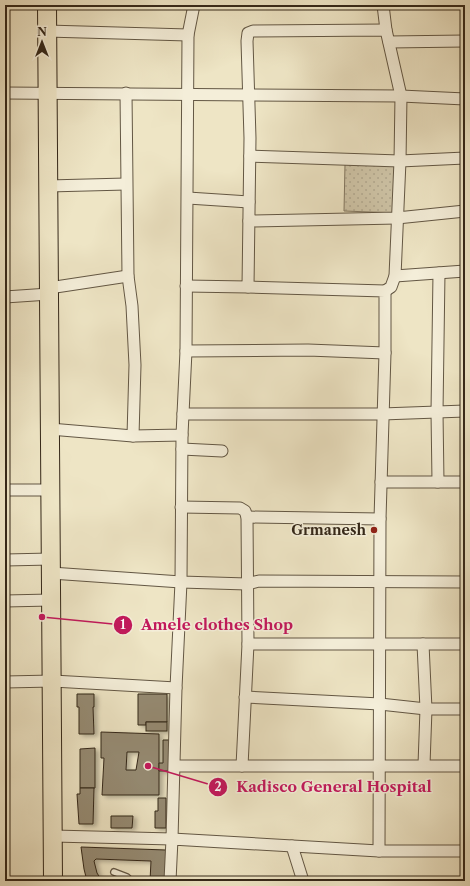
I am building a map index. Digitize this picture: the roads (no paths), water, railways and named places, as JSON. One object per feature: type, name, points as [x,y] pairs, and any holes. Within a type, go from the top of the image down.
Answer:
[{"type":"main road","points":[[47,5],[51,600],[53,681],[53,881]]},
{"type":"street","points":[[170,881],[175,766],[180,582],[180,507],[186,350],[188,35],[194,5]]},
{"type":"street","points":[[186,286],[385,291],[392,287],[395,276],[401,96],[386,30],[384,5]]},
{"type":"street","points":[[248,287],[250,156],[246,41],[248,33],[254,31],[386,30]]},
{"type":"street","points":[[47,32],[188,35]]},
{"type":"street","points":[[389,42],[465,41]]},
{"type":"street","points":[[5,93],[47,92],[248,96],[401,96],[465,99]]},
{"type":"street","points":[[126,93],[128,276],[132,306],[135,365],[133,436]]},
{"type":"street","points":[[250,156],[400,161],[465,158]]},
{"type":"street","points":[[48,186],[126,184]]},
{"type":"street","points":[[188,198],[249,202]]},
{"type":"street","points":[[249,221],[397,218],[465,211]]},
{"type":"street","points":[[395,276],[465,271]]},
{"type":"street","points":[[438,482],[437,412],[439,273]]},
{"type":"street","points":[[5,297],[49,291],[128,276]]},
{"type":"street","points":[[379,851],[378,765],[380,704],[380,519],[385,353],[385,291]]},
{"type":"street","points":[[186,350],[308,350],[385,353]]},
{"type":"street","points":[[183,414],[382,414],[465,411]]},
{"type":"street","points":[[50,429],[133,436],[182,435]]},
{"type":"street","points":[[182,450],[222,450]]},
{"type":"street","points":[[381,482],[465,482]]},
{"type":"street","points":[[5,490],[51,490]]},
{"type":"street","points":[[180,507],[240,508],[245,510],[247,517],[248,644],[242,766]]},
{"type":"street","points":[[247,517],[380,519]]},
{"type":"street","points":[[5,560],[180,582],[247,584],[259,581],[380,583],[465,582]]},
{"type":"street","points":[[5,601],[51,600]]},
{"type":"street","points":[[248,644],[465,644]]},
{"type":"street","points":[[423,644],[426,709],[424,765]]},
{"type":"street","points":[[5,682],[53,681],[176,688]]},
{"type":"street","points":[[245,697],[380,704],[426,709],[465,708]]},
{"type":"street","points":[[175,766],[465,766]]},
{"type":"street","points":[[54,836],[172,839],[379,851],[465,851]]},
{"type":"street","points":[[292,846],[302,881]]},
{"type":"lane","points":[[114,872],[127,877],[131,881]]},
{"type":"place","name":"Grmanesh","points":[[374,530]]},
{"type":"place","name":"Amele clothes Shop","points":[[42,617]]},
{"type":"place","name":"Kadisco General Hospital","points":[[148,766]]}]
